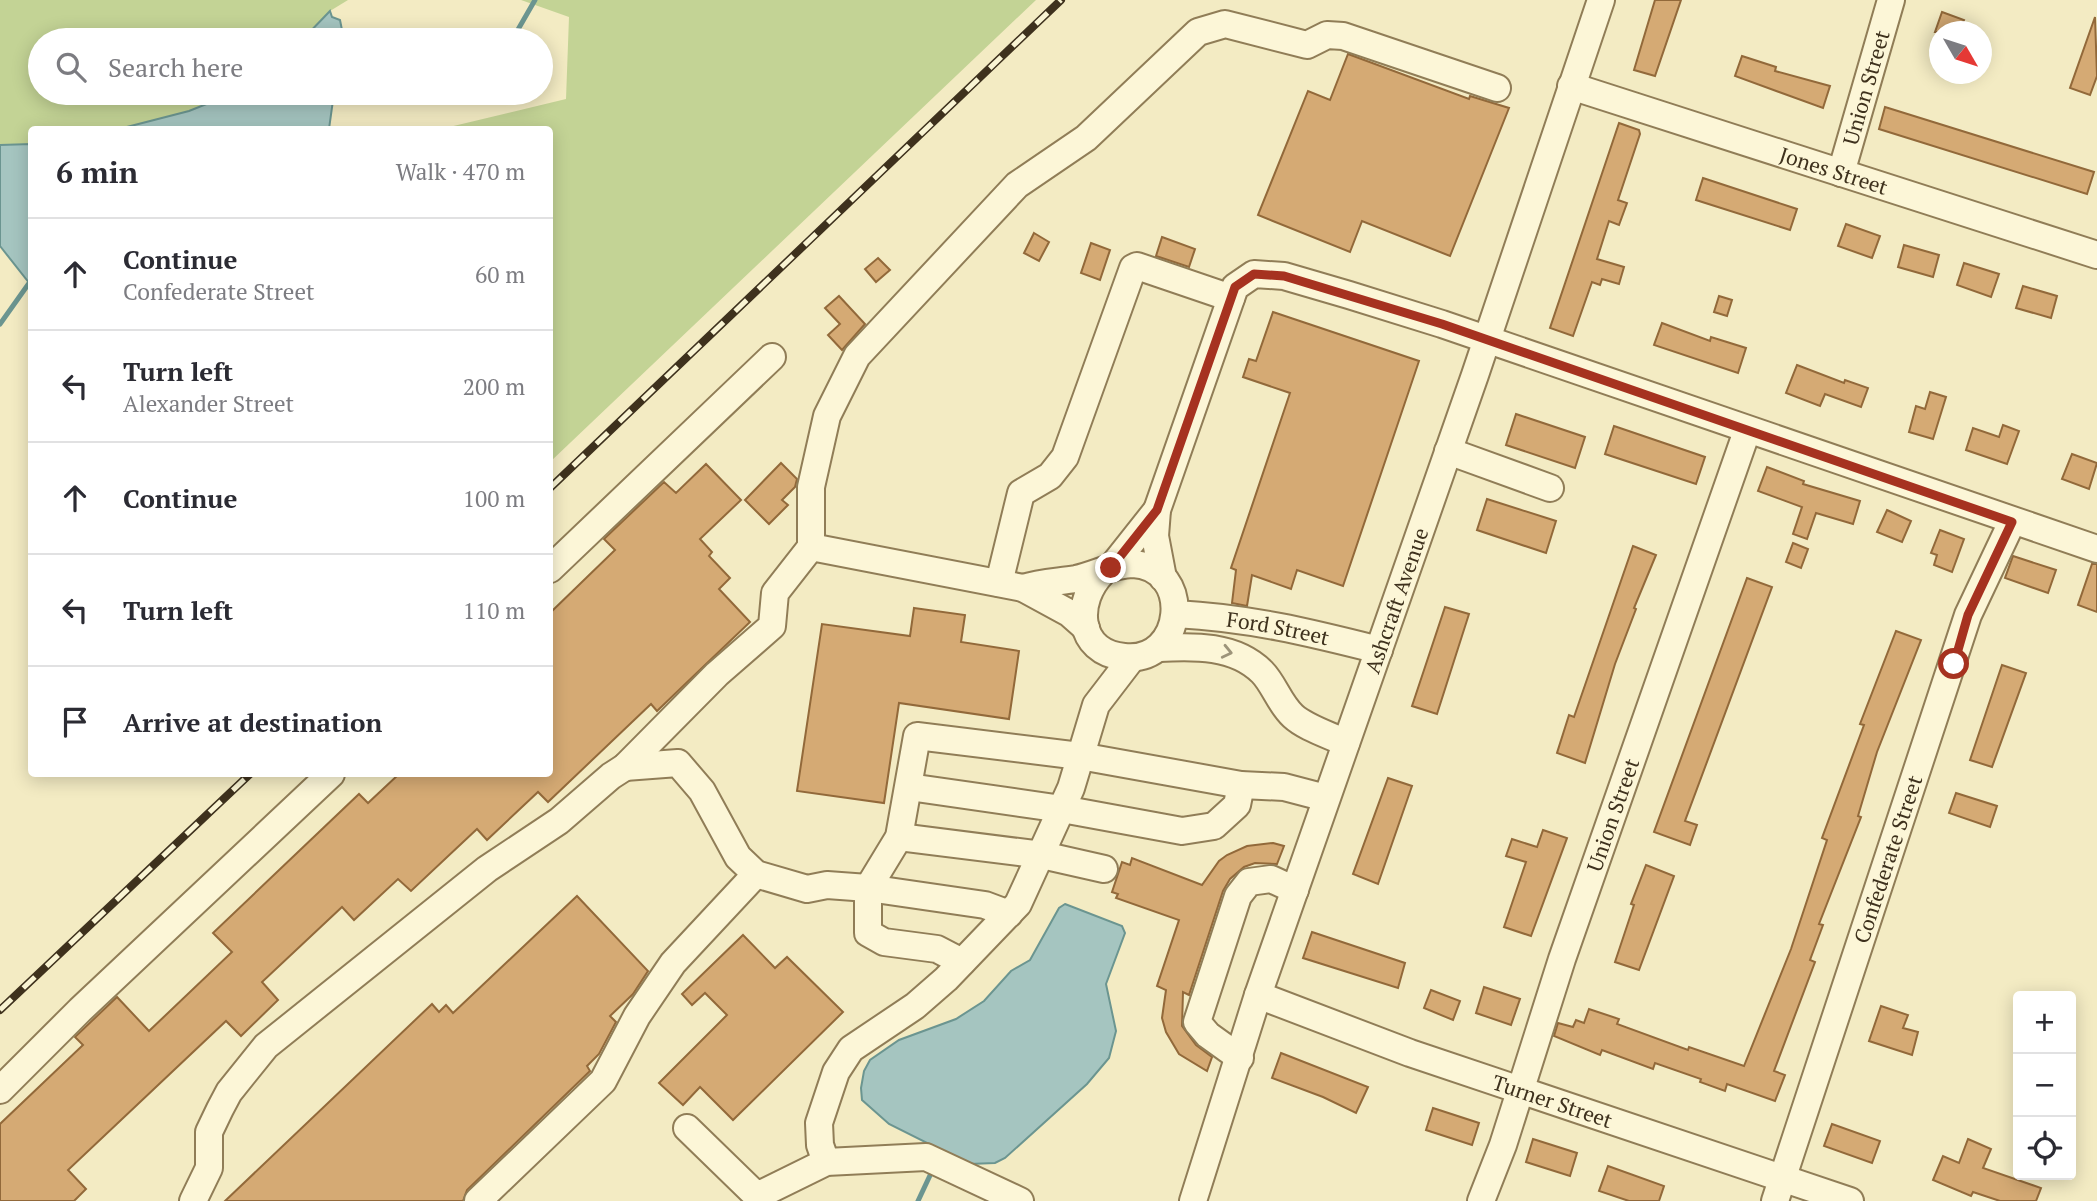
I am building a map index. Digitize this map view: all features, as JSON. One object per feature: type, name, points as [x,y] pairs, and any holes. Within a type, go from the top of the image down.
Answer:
[{"type":"street","name":"Ashcraft Avenue","points":[[1193,1201],[1258,995],[1601,0]]},
{"type":"street","name":"Union Street","points":[[1841,173],[1891,0]]},
{"type":"street","points":[[193,1201],[209,1168],[209,1132],[229,1092],[266,1046],[487,869],[559,821],[625,767],[717,674],[772,626],[775,593],[811,547],[811,487],[827,416],[857,356],[1017,185],[1086,138],[1198,32],[1225,24],[1307,45],[1327,35],[1343,36],[1497,88]]},
{"type":"street","name":"Jones Street","points":[[1571,86],[2097,255]]},
{"type":"street","points":[[1011,585],[1021,493],[1050,476],[1065,457],[1131,271],[1137,266],[1231,298]]},
{"type":"street","points":[[1163,578],[1155,536],[1157,510],[1235,287],[1254,274],[1284,276],[1442,324],[1746,431],[2097,549]]},
{"type":"street","points":[[553,566],[772,357]]},
{"type":"street","name":"Union Street","points":[[1481,1201],[1521,1089],[1562,959],[1746,431]]},
{"type":"street","points":[[1448,450],[1550,488]]},
{"type":"street","points":[[1096,705],[1093,689],[1097,664],[1084,598],[1092,584],[1157,510]]},
{"type":"street","name":"Confederate Street","points":[[1779,1189],[1968,615],[2012,522]]},
{"type":"street","points":[[811,547],[1011,585],[1069,613],[1104,650],[1132,658]]},
{"type":"street","points":[[1011,585],[1134,564],[1150,568],[1163,578],[1172,591],[1176,614],[1169,637],[1159,648]]},
{"type":"street","name":"Ford Street","points":[[1176,614],[1238,617],[1282,625],[1378,650]]},
{"type":"street","points":[[826,1162],[818,1123],[836,1072],[851,1049],[915,1006],[1018,904],[1062,809],[1096,705],[1132,658],[1159,648],[1195,646],[1238,655],[1263,673],[1278,699],[1295,718],[1346,743]]},
{"type":"street","points":[[962,962],[937,949],[875,938],[868,933],[868,888],[899,837],[917,736],[1080,756],[1241,785],[1284,787],[1326,798]]},
{"type":"street","points":[[625,767],[678,763],[702,792],[738,857],[756,874],[807,889],[827,886],[868,888],[985,905],[1009,914]]},
{"type":"street","points":[[0,1090],[90,1001],[328,777]]},
{"type":"street","points":[[909,787],[1062,809],[1182,831],[1214,826],[1237,805],[1241,785]]},
{"type":"street","points":[[899,837],[1042,855],[1104,869]]},
{"type":"street","points":[[478,1201],[603,1081],[637,1016],[673,962],[756,874]]},
{"type":"street","points":[[1240,1058],[1208,1035],[1197,1022],[1238,896],[1249,882],[1271,879],[1295,890]]},
{"type":"street","name":"Turner Street","points":[[1258,995],[1410,1054],[1521,1089],[1779,1189],[1850,1201]]},
{"type":"street","points":[[687,1128],[757,1196],[826,1162],[926,1157],[1020,1201]]},
{"type":"green space","points":[[0,0],[348,0],[330,11],[314,28],[28,28],[28,105],[204,105],[131,126],[28,126],[28,144],[0,145]]},
{"type":"green space","points":[[521,0],[1036,0],[553,459],[553,126],[454,126],[541,105],[553,105],[553,102],[566,99],[569,17]]},
{"type":"water","points":[[330,11],[332,17],[340,20],[342,28],[314,28]]},
{"type":"water","points":[[204,105],[332,105],[329,126],[131,126]]},
{"type":"water","points":[[28,144],[28,281],[0,246],[0,145]]},
{"type":"water","points":[[1065,904],[1122,926],[1125,933],[1106,984],[1116,1031],[1109,1058],[1087,1084],[1005,1158],[995,1163],[969,1164],[889,1124],[862,1100],[864,1071],[870,1060],[899,1040],[956,1019],[984,1001],[1011,971],[1030,960],[1059,908]]},
{"type":"building","points":[[1655,0],[1681,0],[1655,76],[1634,70]]},
{"type":"building","points":[[1942,12],[1964,20],[1964,21],[1939,21]]},
{"type":"building","points":[[2095,17],[2097,76],[2090,95],[2070,88]]},
{"type":"building","points":[[1348,54],[1469,99],[1470,96],[1509,108],[1450,256],[1362,221],[1350,252],[1258,215],[1308,91],[1330,100]]},
{"type":"building","points":[[1742,56],[1776,67],[1775,71],[1830,86],[1823,108],[1735,76]]},
{"type":"building","points":[[1885,107],[2094,172],[2087,194],[1879,129]]},
{"type":"building","points":[[1619,123],[1639,130],[1640,134],[1618,200],[1627,203],[1619,225],[1609,221],[1597,259],[1624,267],[1619,284],[1602,279],[1600,285],[1592,282],[1573,336],[1550,328]]},
{"type":"building","points":[[1703,178],[1797,209],[1790,230],[1696,200]]},
{"type":"building","points":[[1846,224],[1880,236],[1872,258],[1838,246]]},
{"type":"building","points":[[1034,233],[1049,242],[1039,261],[1024,253]]},
{"type":"building","points":[[1162,237],[1195,249],[1189,267],[1156,256]]},
{"type":"building","points":[[1091,243],[1110,250],[1100,280],[1081,273]]},
{"type":"building","points":[[1904,245],[1939,255],[1933,277],[1898,267]]},
{"type":"building","points":[[878,258],[890,270],[876,282],[865,269]]},
{"type":"building","points":[[1964,263],[1999,274],[1991,297],[1957,285]]},
{"type":"building","points":[[2023,286],[2057,296],[2051,318],[2016,308]]},
{"type":"building","points":[[839,296],[865,324],[842,350],[828,335],[840,324],[825,308]]},
{"type":"building","points":[[1719,296],[1732,300],[1727,316],[1714,312]]},
{"type":"building","points":[[1273,312],[1419,361],[1343,586],[1297,570],[1291,589],[1252,575],[1247,606],[1232,603],[1236,570],[1231,568],[1290,393],[1243,377],[1249,359],[1256,361]]},
{"type":"building","points":[[1662,323],[1710,341],[1711,337],[1746,348],[1738,373],[1654,345]]},
{"type":"building","points":[[1797,365],[1844,383],[1845,380],[1868,388],[1861,407],[1825,394],[1820,406],[1786,393]]},
{"type":"building","points":[[1930,392],[1946,397],[1933,439],[1909,432],[1916,406],[1925,409]]},
{"type":"building","points":[[1516,414],[1585,437],[1575,468],[1506,445]]},
{"type":"building","points":[[2003,425],[2019,431],[2007,464],[1966,450],[1973,428],[1999,437]]},
{"type":"building","points":[[1614,426],[1705,457],[1696,484],[1605,454]]},
{"type":"building","points":[[2072,454],[2097,463],[2089,489],[2062,479]]},
{"type":"building","points":[[781,463],[797,479],[795,487],[782,500],[788,505],[769,524],[745,500]]},
{"type":"building","points":[[706,464],[741,500],[700,539],[712,552],[709,556],[730,578],[719,589],[750,622],[657,711],[651,704],[548,802],[538,792],[487,840],[477,829],[411,891],[398,879],[354,920],[342,907],[262,982],[278,1000],[241,1036],[226,1021],[68,1170],[86,1189],[74,1201],[0,1201],[0,1124],[83,1045],[75,1037],[117,997],[149,1031],[232,952],[213,933],[359,794],[368,803],[396,777],[553,777],[553,610],[615,550],[604,539],[664,482],[676,493]]},
{"type":"building","points":[[1767,467],[1804,481],[1803,484],[1860,501],[1853,524],[1816,513],[1807,539],[1793,534],[1802,507],[1758,491]]},
{"type":"building","points":[[1487,499],[1556,521],[1546,553],[1477,530]]},
{"type":"building","points":[[1887,510],[1911,521],[1902,542],[1877,532]]},
{"type":"building","points":[[1940,530],[1964,539],[1952,572],[1934,565],[1937,555],[1931,553]]},
{"type":"building","points":[[1793,543],[1808,549],[1801,568],[1786,562]]},
{"type":"building","points":[[1633,546],[1656,555],[1634,608],[1636,609],[1615,664],[1585,763],[1557,753],[1569,715],[1574,717]]},
{"type":"building","points":[[2013,556],[2056,570],[2048,593],[2005,578]]},
{"type":"building","points":[[2092,564],[2097,564],[2097,612],[2078,605]]},
{"type":"building","points":[[1747,578],[1772,587],[1685,821],[1697,825],[1690,845],[1654,832]]},
{"type":"building","points":[[1445,607],[1469,614],[1437,714],[1412,706]]},
{"type":"building","points":[[914,608],[965,615],[961,642],[1019,651],[1009,719],[899,703],[884,803],[797,791],[822,624],[910,636]]},
{"type":"building","points":[[1896,631],[1921,640],[1877,752],[1858,816],[1861,817],[1819,924],[1823,925],[1810,960],[1815,962],[1774,1071],[1785,1075],[1775,1101],[1727,1084],[1725,1091],[1700,1082],[1701,1079],[1655,1063],[1653,1069],[1602,1050],[1600,1055],[1554,1036],[1558,1023],[1573,1027],[1576,1020],[1584,1023],[1589,1009],[1619,1019],[1617,1024],[1688,1050],[1689,1047],[1744,1066],[1791,949],[1827,840],[1822,838],[1864,725],[1860,724]]},
{"type":"building","points":[[2002,665],[2026,673],[1992,767],[1970,760]]},
{"type":"building","points":[[1388,778],[1412,786],[1378,884],[1353,874]]},
{"type":"building","points":[[1956,793],[1997,806],[1990,827],[1949,813]]},
{"type":"building","points":[[1543,830],[1567,838],[1531,936],[1504,927],[1526,862],[1506,856],[1512,839],[1537,847]]},
{"type":"building","points":[[1273,843],[1284,846],[1277,864],[1255,863],[1244,867],[1230,879],[1223,891],[1189,995],[1183,992],[1182,1026],[1196,1045],[1212,1057],[1207,1071],[1179,1054],[1166,1032],[1162,1018],[1166,990],[1157,986],[1179,920],[1116,898],[1118,894],[1112,892],[1122,862],[1130,865],[1132,858],[1202,885],[1219,861],[1227,855],[1247,846]]},
{"type":"building","points":[[1646,865],[1674,876],[1639,970],[1615,962],[1634,905],[1631,904]]},
{"type":"building","points":[[577,896],[648,971],[633,994],[610,1016],[616,1022],[599,1054],[587,1066],[590,1071],[467,1190],[463,1201],[225,1201],[432,1004],[439,1012],[446,1005],[453,1013]]},
{"type":"building","points":[[1312,932],[1405,963],[1398,988],[1303,958]]},
{"type":"building","points":[[743,935],[775,968],[787,957],[843,1012],[733,1120],[700,1087],[683,1105],[659,1083],[727,1015],[705,993],[692,1005],[682,994]]},
{"type":"building","points":[[1484,987],[1520,999],[1511,1025],[1476,1013]]},
{"type":"building","points":[[1431,990],[1460,1001],[1453,1020],[1424,1008]]},
{"type":"building","points":[[1881,1006],[1908,1015],[1903,1028],[1918,1032],[1912,1055],[1869,1041]]},
{"type":"building","points":[[1281,1053],[1368,1087],[1356,1113],[1272,1078]]},
{"type":"building","points":[[1433,1108],[1479,1123],[1472,1145],[1426,1130]]},
{"type":"building","points":[[1832,1124],[1880,1141],[1872,1163],[1824,1146]]},
{"type":"building","points":[[1533,1139],[1577,1153],[1570,1176],[1526,1162]]},
{"type":"building","points":[[1968,1139],[1991,1149],[1983,1168],[2041,1188],[2036,1201],[2000,1201],[1973,1192],[1971,1196],[1933,1180],[1943,1156],[1959,1163]]},
{"type":"building","points":[[1608,1166],[1664,1186],[1659,1201],[1629,1201],[1599,1191]]},
{"type":"waterway","points":[[519,28],[535,0]]},
{"type":"waterway","points":[[0,324],[28,285]]},
{"type":"waterway","points":[[918,1201],[933,1169]]},
{"type":"railway","points":[[553,485],[1061,0]]},
{"type":"railway","points":[[0,1010],[247,777]]},
{"type":"route","points":[[1111,568],[1157,510],[1235,287],[1254,274],[1284,276],[1442,324],[2012,522],[1968,615],[1954,664]]}]
